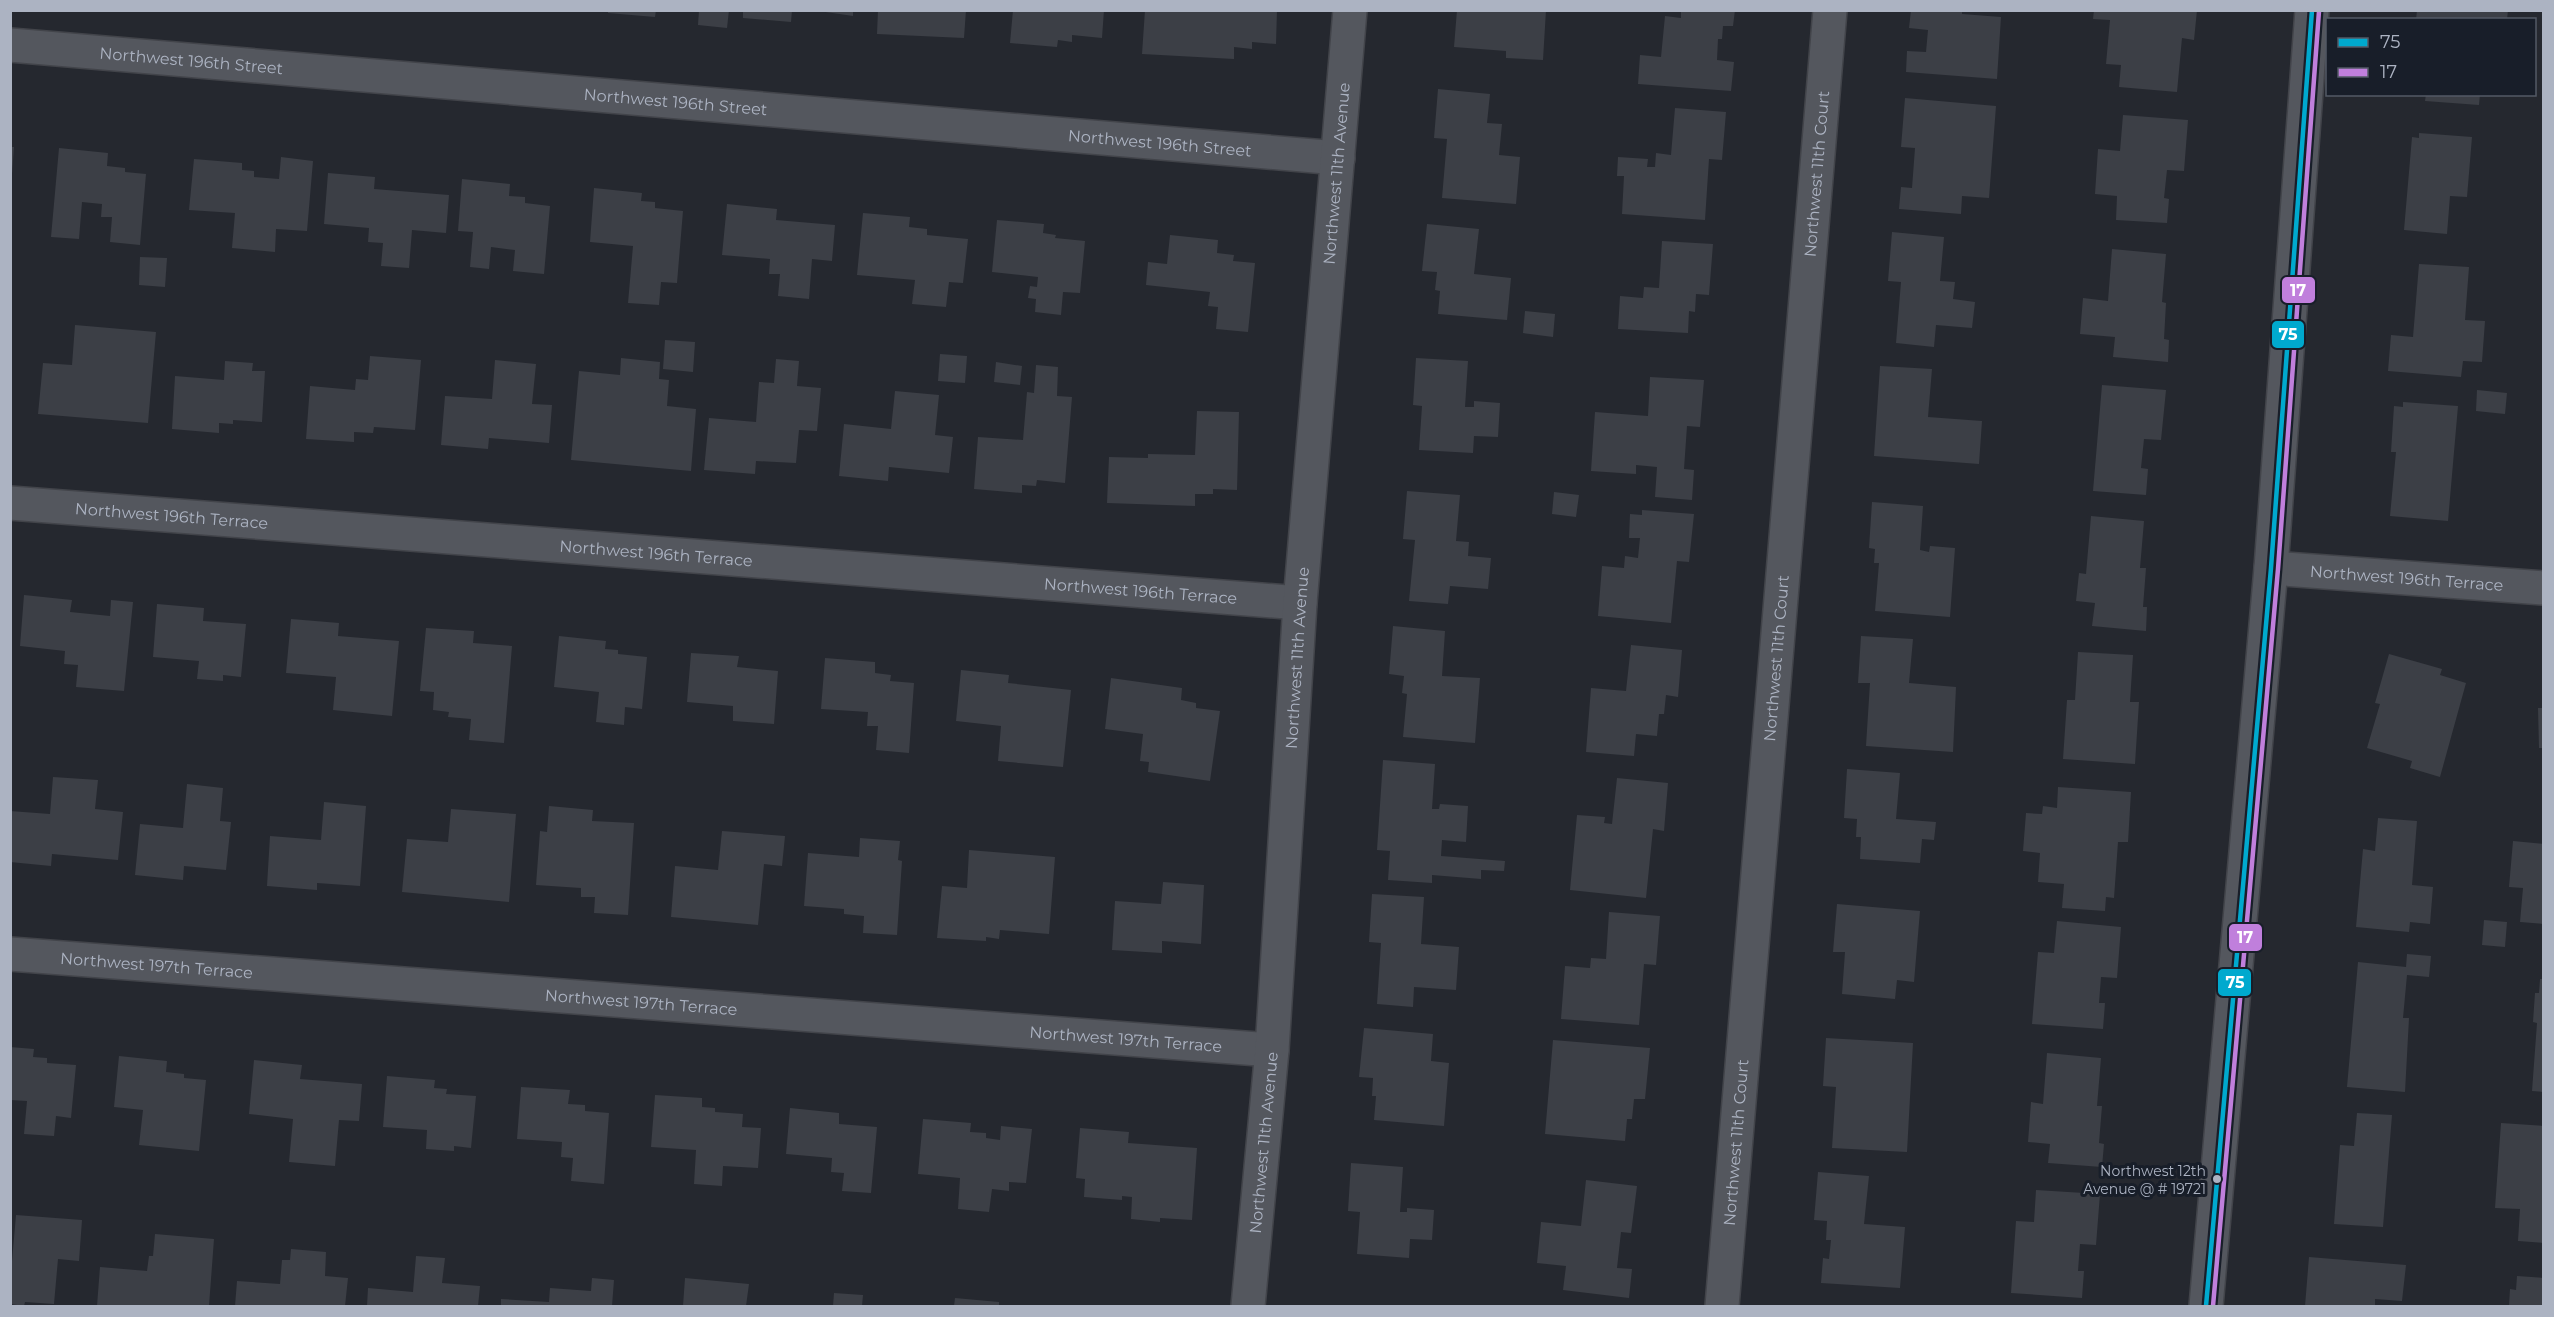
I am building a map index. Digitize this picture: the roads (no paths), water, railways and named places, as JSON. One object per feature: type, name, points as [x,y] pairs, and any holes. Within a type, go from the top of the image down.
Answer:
[{"type":"street","name":"Northwest 11th Avenue","points":[[1248,1306],[1272,1050],[1300,603],[1350,10]]},
{"type":"street","name":"Northwest 11th Court","points":[[1722,1306],[1830,10]]},
{"type":"street","points":[[2206,1306],[2271,568],[2312,10]]},
{"type":"street","name":"Northwest 196th Street","points":[[10,45],[1338,158]]},
{"type":"street","name":"Northwest 196th Terrace","points":[[10,503],[1300,603]]},
{"type":"street","name":"Northwest 196th Terrace","points":[[2271,568],[2544,588]]},
{"type":"street","name":"Northwest 197th Terrace","points":[[10,954],[1272,1050]]},
{"type":"place","name":"Northwest 12th Avenue @ # 19721","points":[[2217,1179]]}]
